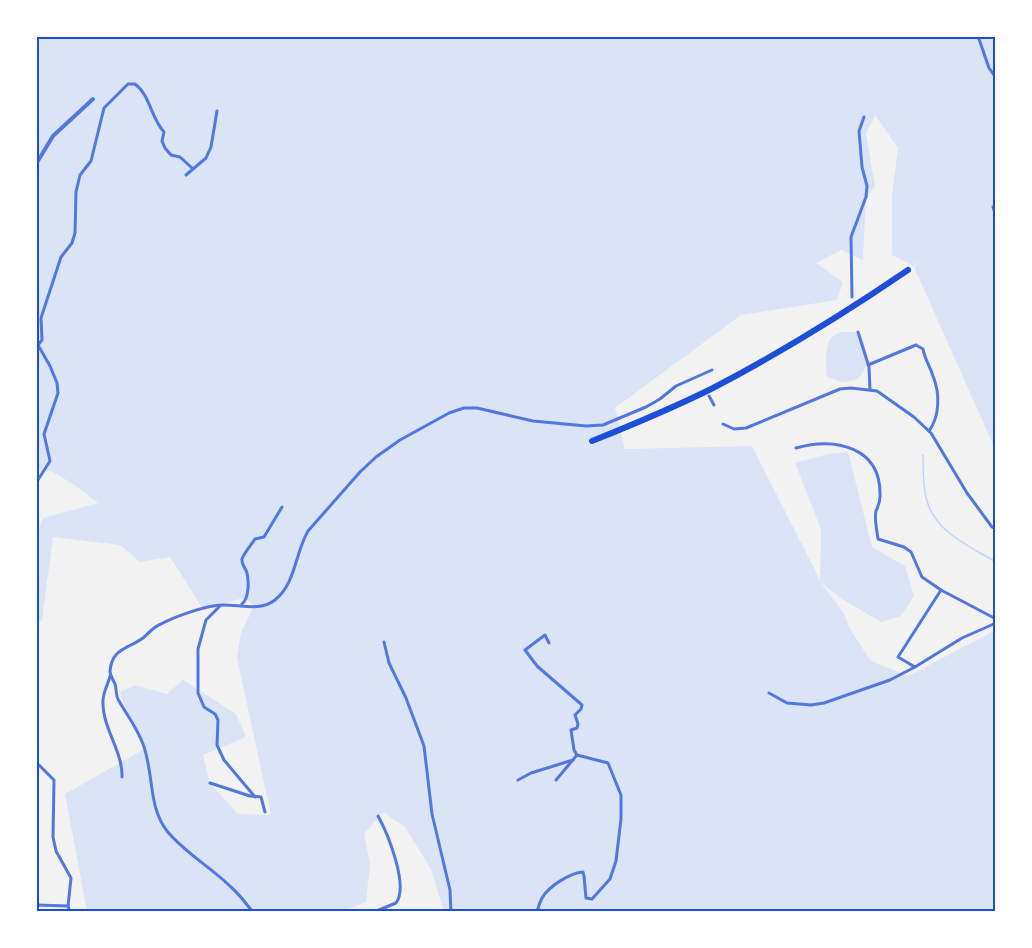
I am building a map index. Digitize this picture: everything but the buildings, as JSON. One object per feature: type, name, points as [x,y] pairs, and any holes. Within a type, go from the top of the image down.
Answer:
[{"type":"highway","points":[[592,441],[645,420],[712,388],[831,320],[908,270]]},
{"type":"street","points":[[978,36],[989,68],[996,78]]},
{"type":"street","points":[[36,483],[50,461],[44,434],[58,393],[57,383],[50,366],[37,344],[42,340],[41,318],[52,279],[75,233],[76,192],[80,175],[91,161],[104,108],[129,84],[135,84],[141,88],[164,132],[162,141],[165,148],[171,155],[180,157],[192,168]]},
{"type":"street","points":[[36,164],[53,136],[93,99]]},
{"type":"street","points":[[186,175],[206,158],[211,147],[217,111]]},
{"type":"street","points":[[852,297],[851,237],[866,197],[867,186],[862,167],[859,131],[864,117]]},
{"type":"street","points":[[993,207],[996,216]]},
{"type":"street","points":[[858,332],[868,365],[870,390]]},
{"type":"street","points":[[868,365],[916,345],[923,349],[927,366],[934,379],[937,404],[936,422],[929,431]]},
{"type":"street","points":[[122,777],[122,765],[102,704],[112,663],[119,650],[144,637],[152,628],[184,615],[221,605],[261,606],[274,601],[291,580],[308,531],[360,471],[400,440],[449,413],[464,408],[477,408],[533,420],[586,426],[603,425],[646,407],[676,386],[712,370]]},
{"type":"street","points":[[699,377],[702,383]]},
{"type":"street","points":[[723,424],[734,429],[746,428],[840,389],[878,391],[929,431],[967,493],[992,527],[996,529]]},
{"type":"street","points":[[709,396],[714,405]]},
{"type":"street","points":[[796,448],[813,443],[834,445],[866,456],[876,472],[879,488],[880,497],[875,512],[878,539],[895,542],[911,552],[922,577],[941,590],[996,619]]},
{"type":"street","points":[[240,606],[246,602],[248,593],[247,572],[242,563],[243,558],[255,539],[264,537],[282,507]]},
{"type":"street","points":[[36,515],[36,520]]},
{"type":"street","points":[[915,667],[898,657],[941,590]]},
{"type":"street","points":[[221,605],[206,620],[198,649],[198,693],[204,707],[215,714],[218,720],[217,745],[224,760],[255,797]]},
{"type":"street","points":[[769,693],[787,703],[811,705],[890,680],[962,638],[996,623]]},
{"type":"street","points":[[537,912],[542,898],[548,891],[562,880],[579,872],[584,876],[586,898],[592,899],[610,879],[616,861],[621,819],[621,795],[609,764],[577,755],[574,750],[571,730],[577,728],[575,715],[582,705],[537,666],[525,650],[545,635],[549,643]]},
{"type":"street","points":[[384,642],[389,663],[406,698],[424,746],[432,814],[450,890],[451,912]]},
{"type":"street","points":[[110,676],[116,686],[117,698],[129,714],[142,742],[150,765],[153,800],[165,829],[189,854],[232,888],[253,912]]},
{"type":"street","points":[[556,780],[577,755]]},
{"type":"street","points":[[518,780],[531,773],[573,760]]},
{"type":"street","points":[[36,765],[39,765],[54,780],[53,837],[56,851],[71,878],[68,906],[70,912]]},
{"type":"street","points":[[210,783],[261,797],[265,812]]},
{"type":"street","points":[[374,912],[396,903],[400,893],[400,872],[394,862],[387,833],[378,816]]},
{"type":"street","points":[[36,906],[68,906]]},
{"type":"shaded area","points":[[36,36],[996,36],[996,451],[914,267],[921,261],[913,266],[892,255],[892,195],[898,148],[875,115],[866,134],[875,186],[866,199],[863,260],[841,250],[816,263],[843,282],[837,300],[741,315],[615,408],[625,449],[752,446],[820,580],[821,529],[795,463],[828,454],[848,452],[872,547],[905,566],[914,596],[901,616],[881,622],[842,599],[821,583],[843,612],[850,629],[871,661],[908,676],[996,630],[996,912],[444,912],[431,869],[405,827],[383,812],[364,834],[370,863],[366,902],[340,912],[87,912],[65,794],[146,748],[124,705],[120,692],[135,685],[167,694],[183,680],[236,714],[246,737],[203,755],[210,783],[238,814],[271,815],[237,658],[241,633],[254,606],[244,598],[203,609],[170,557],[140,562],[120,545],[53,537],[42,621],[36,623],[36,538],[43,518],[98,503],[51,471],[36,469]]},
{"type":"shaded area","points":[[842,332],[858,332],[866,352],[866,360],[865,367],[858,378],[841,382],[827,377],[826,361],[830,340],[834,335]]},
{"type":"waterway","points":[[923,455],[926,497],[936,519],[954,536],[996,562]]}]
